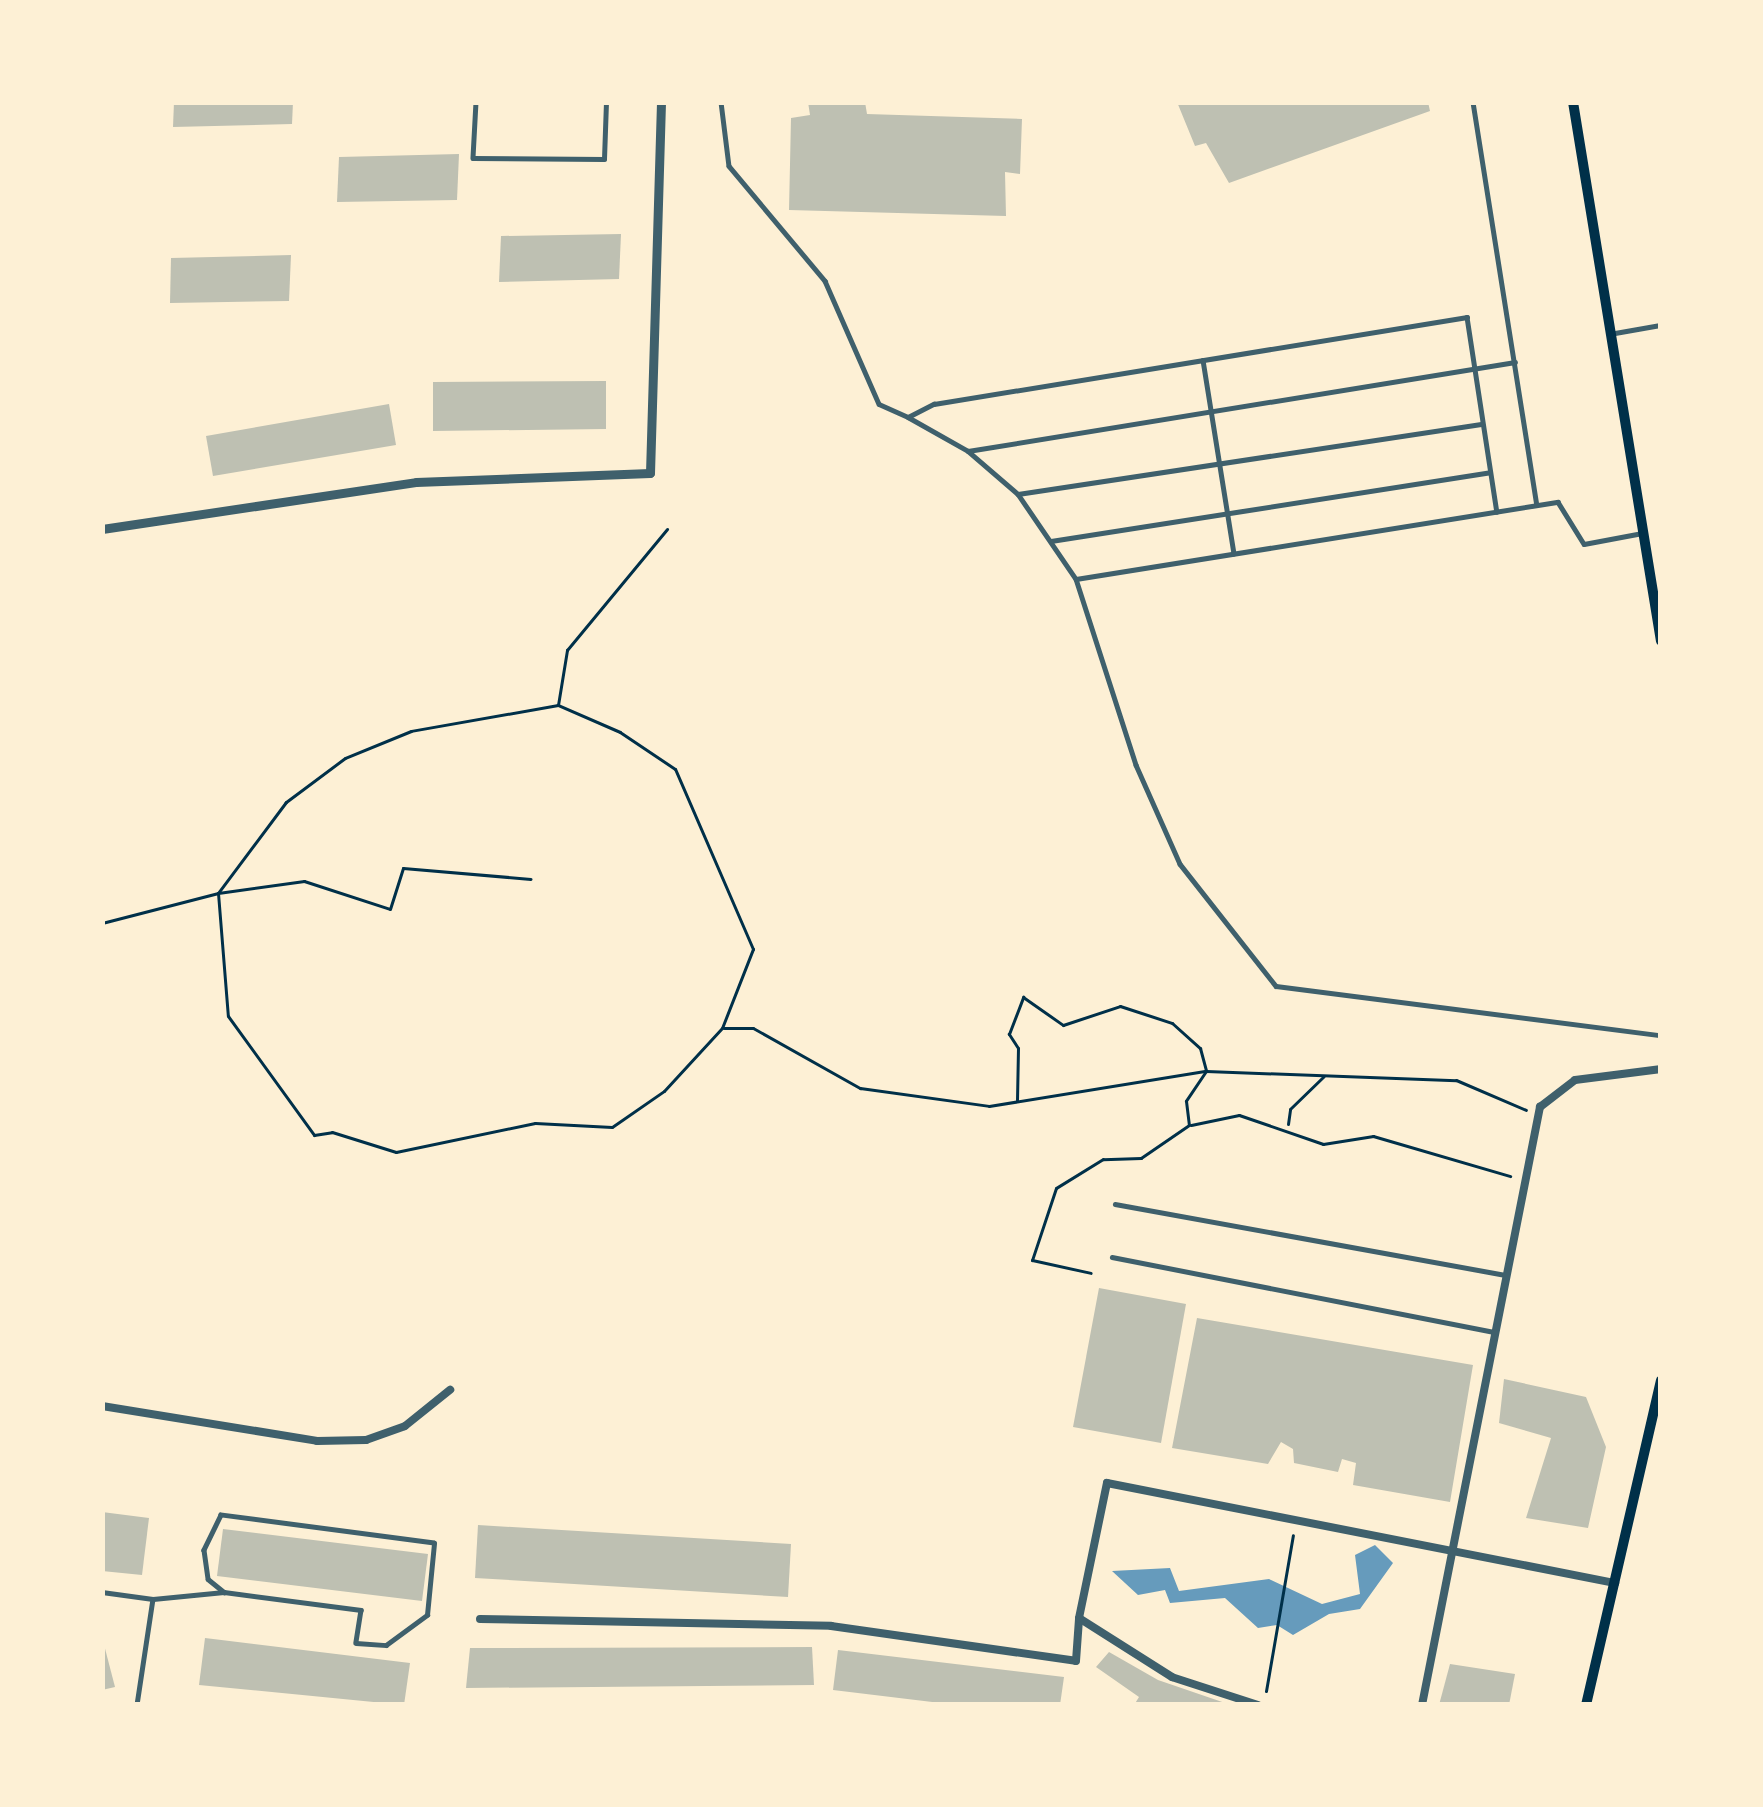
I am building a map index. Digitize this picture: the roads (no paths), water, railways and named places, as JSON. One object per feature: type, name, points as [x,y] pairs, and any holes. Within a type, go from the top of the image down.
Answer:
[{"type":"main road","points":[[1573,102],[1661,640]]},
{"type":"main road","points":[[1586,1705],[1661,1381]]},
{"type":"street","points":[[102,529],[416,482],[650,473],[662,102]]},
{"type":"street","points":[[1422,1705],[1456,1552],[1504,1275],[1540,1107],[1575,1080],[1661,1069]]},
{"type":"street","points":[[102,1406],[317,1441],[366,1440],[405,1426],[450,1390]]},
{"type":"street","points":[[480,1619],[831,1627],[1076,1661],[1079,1618],[1106,1483],[1615,1583]]},
{"type":"street","points":[[1079,1618],[1172,1677],[1261,1705]]},
{"type":"lane","points":[[476,102],[473,158],[604,159],[605,102]]},
{"type":"lane","points":[[722,102],[729,166],[825,281],[879,404],[968,451],[1018,494],[1076,579],[1136,765],[1180,864],[1276,986],[1661,1035]]},
{"type":"lane","points":[[1473,102],[1538,504]]},
{"type":"lane","points":[[908,417],[934,404],[1467,317],[1497,512]]},
{"type":"lane","points":[[1610,334],[1661,326]]},
{"type":"lane","points":[[1203,360],[1234,554]]},
{"type":"lane","points":[[968,451],[1515,362]]},
{"type":"lane","points":[[1018,494],[1484,424]]},
{"type":"lane","points":[[1052,541],[1491,472]]},
{"type":"lane","points":[[1076,579],[1538,504],[1567,508],[1584,544],[1642,533]]},
{"type":"lane","points":[[1115,1204],[1504,1275]]},
{"type":"lane","points":[[1112,1257],[1494,1332]]},
{"type":"lane","points":[[102,1592],[153,1600],[224,1592],[361,1610],[356,1643],[386,1645],[427,1616],[434,1543],[221,1515],[204,1550],[208,1580],[224,1592]]},
{"type":"lane","points":[[137,1705],[153,1600]]},
{"type":"water","points":[[1375,1545],[1393,1563],[1360,1609],[1329,1614],[1293,1635],[1277,1625],[1258,1628],[1225,1598],[1170,1603],[1165,1590],[1138,1595],[1112,1571],[1170,1568],[1179,1591],[1269,1579],[1322,1604],[1360,1594],[1355,1555]]}]
